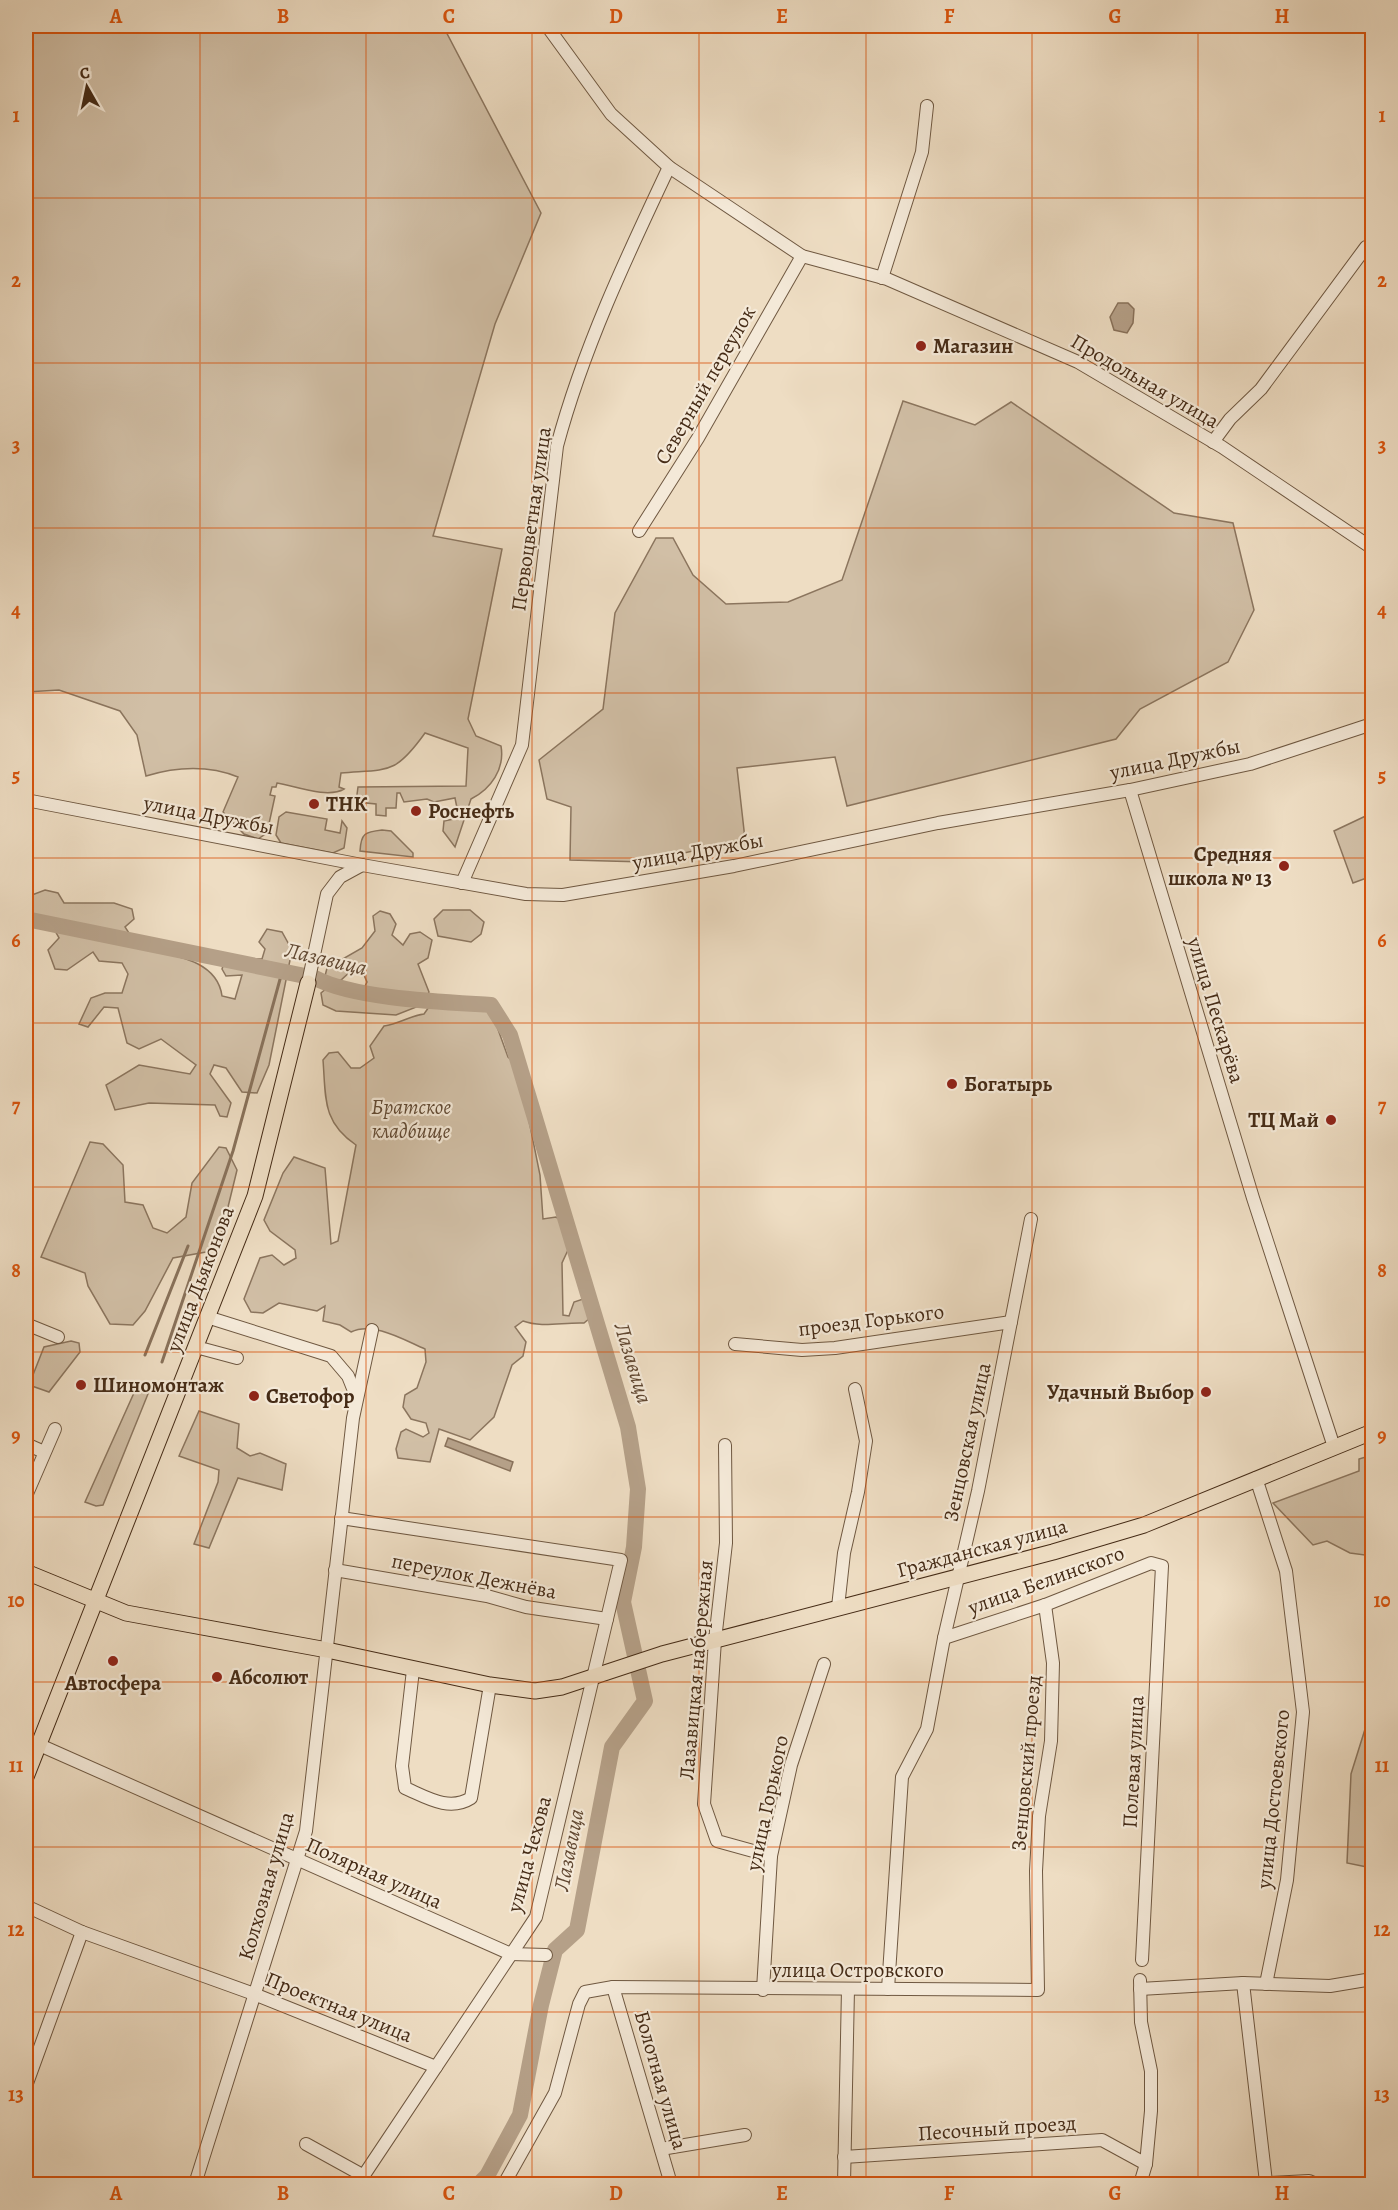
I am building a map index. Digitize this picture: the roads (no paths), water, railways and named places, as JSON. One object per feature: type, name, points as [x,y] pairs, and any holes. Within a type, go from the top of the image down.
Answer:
[{"type":"main road","name":"улица Дьяконова","points":[[26,1777],[32,1743],[96,1602],[255,1196],[308,983]]},
{"type":"main road","name":"Гражданская улица","points":[[26,1572],[126,1613],[327,1650],[490,1685],[535,1691],[593,1678],[663,1654],[957,1578],[1144,1525],[1372,1432]]},
{"type":"street","name":"Продольная улица","points":[[547,26],[611,114],[669,167],[802,256],[882,278],[1078,362],[1213,441],[1372,548]]},
{"type":"street","points":[[882,278],[922,152],[927,106]]},
{"type":"street","name":"Первоцветная улица","points":[[462,883],[522,745],[557,446],[568,406],[613,286],[669,167]]},
{"type":"street","points":[[1213,441],[1230,419],[1261,389],[1366,247]]},
{"type":"street","name":"Северный переулок","points":[[639,531],[698,438],[802,256]]},
{"type":"street","name":"улица Дружбы","points":[[26,800],[462,883],[526,894],[563,895],[734,866],[938,823],[1130,790],[1250,764],[1372,724]]},
{"type":"street","name":"улица Пескарёва","points":[[1130,790],[1253,1198],[1334,1447]]},
{"type":"street","name":"улица Дьяконова","points":[[308,983],[327,894],[340,877],[362,865]]},
{"type":"street","name":"Зенцовская улица","points":[[888,1989],[902,1777],[927,1729],[944,1638],[978,1491],[1031,1219]]},
{"type":"street","points":[[207,1317],[331,1356],[348,1376],[356,1396]]},
{"type":"street","name":"проезд Горького","points":[[735,1344],[802,1350],[835,1348],[1011,1323]]},
{"type":"street","points":[[26,1324],[58,1337]]},
{"type":"street","name":"Колхозная улица","points":[[195,2184],[306,1831],[356,1396],[372,1330]]},
{"type":"street","points":[[196,1347],[237,1358]]},
{"type":"street","points":[[838,1607],[844,1553],[858,1492],[866,1441],[855,1389]]},
{"type":"street","points":[[26,1496],[55,1429]]},
{"type":"street","points":[[26,1444],[44,1452]]},
{"type":"street","name":"Лазавицкая набережная","points":[[725,1445],[726,1543],[715,1640],[704,1804],[717,1841],[771,1856]]},
{"type":"street","name":"улица Достоевского","points":[[1256,1478],[1286,1571],[1303,1712],[1287,1880],[1266,1984]]},
{"type":"street","name":"улица Чехова","points":[[341,1518],[621,1560],[536,1917],[361,2180]]},
{"type":"street","name":"улица Белинского","points":[[944,1638],[1045,1605],[1151,1563],[1162,1566]]},
{"type":"street","name":"Полевая улица","points":[[1142,1960],[1162,1566]]},
{"type":"street","name":"переулок Дежнёва","points":[[335,1570],[607,1619]]},
{"type":"street","name":"Зенцовский проезд","points":[[1037,1924],[1039,1816],[1051,1742],[1053,1663],[1045,1605]]},
{"type":"street","name":"улица Горького","points":[[762,1990],[771,1856],[791,1766],[824,1664]]},
{"type":"street","points":[[413,1670],[402,1766],[405,1788],[437,1802],[461,1804],[471,1798],[490,1685]]},
{"type":"street","name":"Полярная улица","points":[[32,1743],[511,1954],[546,1955]]},
{"type":"street","name":"Проектная улица","points":[[26,1906],[82,1932],[254,1994],[436,2067]]},
{"type":"street","name":"улица Островского","points":[[613,1988],[1038,1990],[1037,1924]]},
{"type":"street","points":[[26,2086],[82,1932]]},
{"type":"street","points":[[1140,2184],[1146,2164],[1151,2111],[1151,2071],[1141,2022],[1140,1984],[1243,1983],[1330,1986],[1372,1979]]},
{"type":"street","points":[[1243,1983],[1266,2182]]},
{"type":"street","points":[[504,2184],[555,2093],[579,2004],[585,1992],[613,1988]]},
{"type":"street","name":"Болотная улица","points":[[613,1988],[671,2184]]},
{"type":"street","points":[[844,2184],[848,1989]]},
{"type":"street","points":[[661,2149],[745,2135]]},
{"type":"street","name":"Песочный проезд","points":[[844,2157],[1102,2140],[1146,2164]]},
{"type":"street","points":[[306,2144],[361,2180]]},
{"type":"street","points":[[1247,2184],[1309,2181],[1316,2184]]},
{"type":"waterway","name":"Лазавица","points":[[26,919],[315,978],[353,991],[425,1001],[491,1005],[510,1035],[628,1427],[638,1489],[634,1547],[623,1602],[645,1701],[612,1747],[577,1930],[555,1950],[541,2005],[520,2115],[487,2176],[479,2184]]},
{"type":"waterway","points":[[162,1362],[233,1151],[282,972]]},
{"type":"waterway","points":[[145,1355],[188,1246]]},
{"type":"place","name":"Магазин","points":[[921,346]]},
{"type":"place","name":"ТНК","points":[[314,804]]},
{"type":"place","name":"Роснефть","points":[[416,811]]},
{"type":"place","name":"Средняя школа № 13","points":[[1284,866]]},
{"type":"place","name":"Богатырь","points":[[952,1084]]},
{"type":"place","name":"ТЦ Май","points":[[1331,1120]]},
{"type":"place","name":"Шиномонтаж","points":[[81,1385]]},
{"type":"place","name":"Удачный Выбор","points":[[1206,1392]]},
{"type":"place","name":"Светофор","points":[[254,1396]]},
{"type":"place","name":"Автосфера","points":[[113,1661]]},
{"type":"place","name":"Абсолют","points":[[217,1677]]},
{"type":"park label","name":"Братское кладбище","points":[[411,1119]]}]
